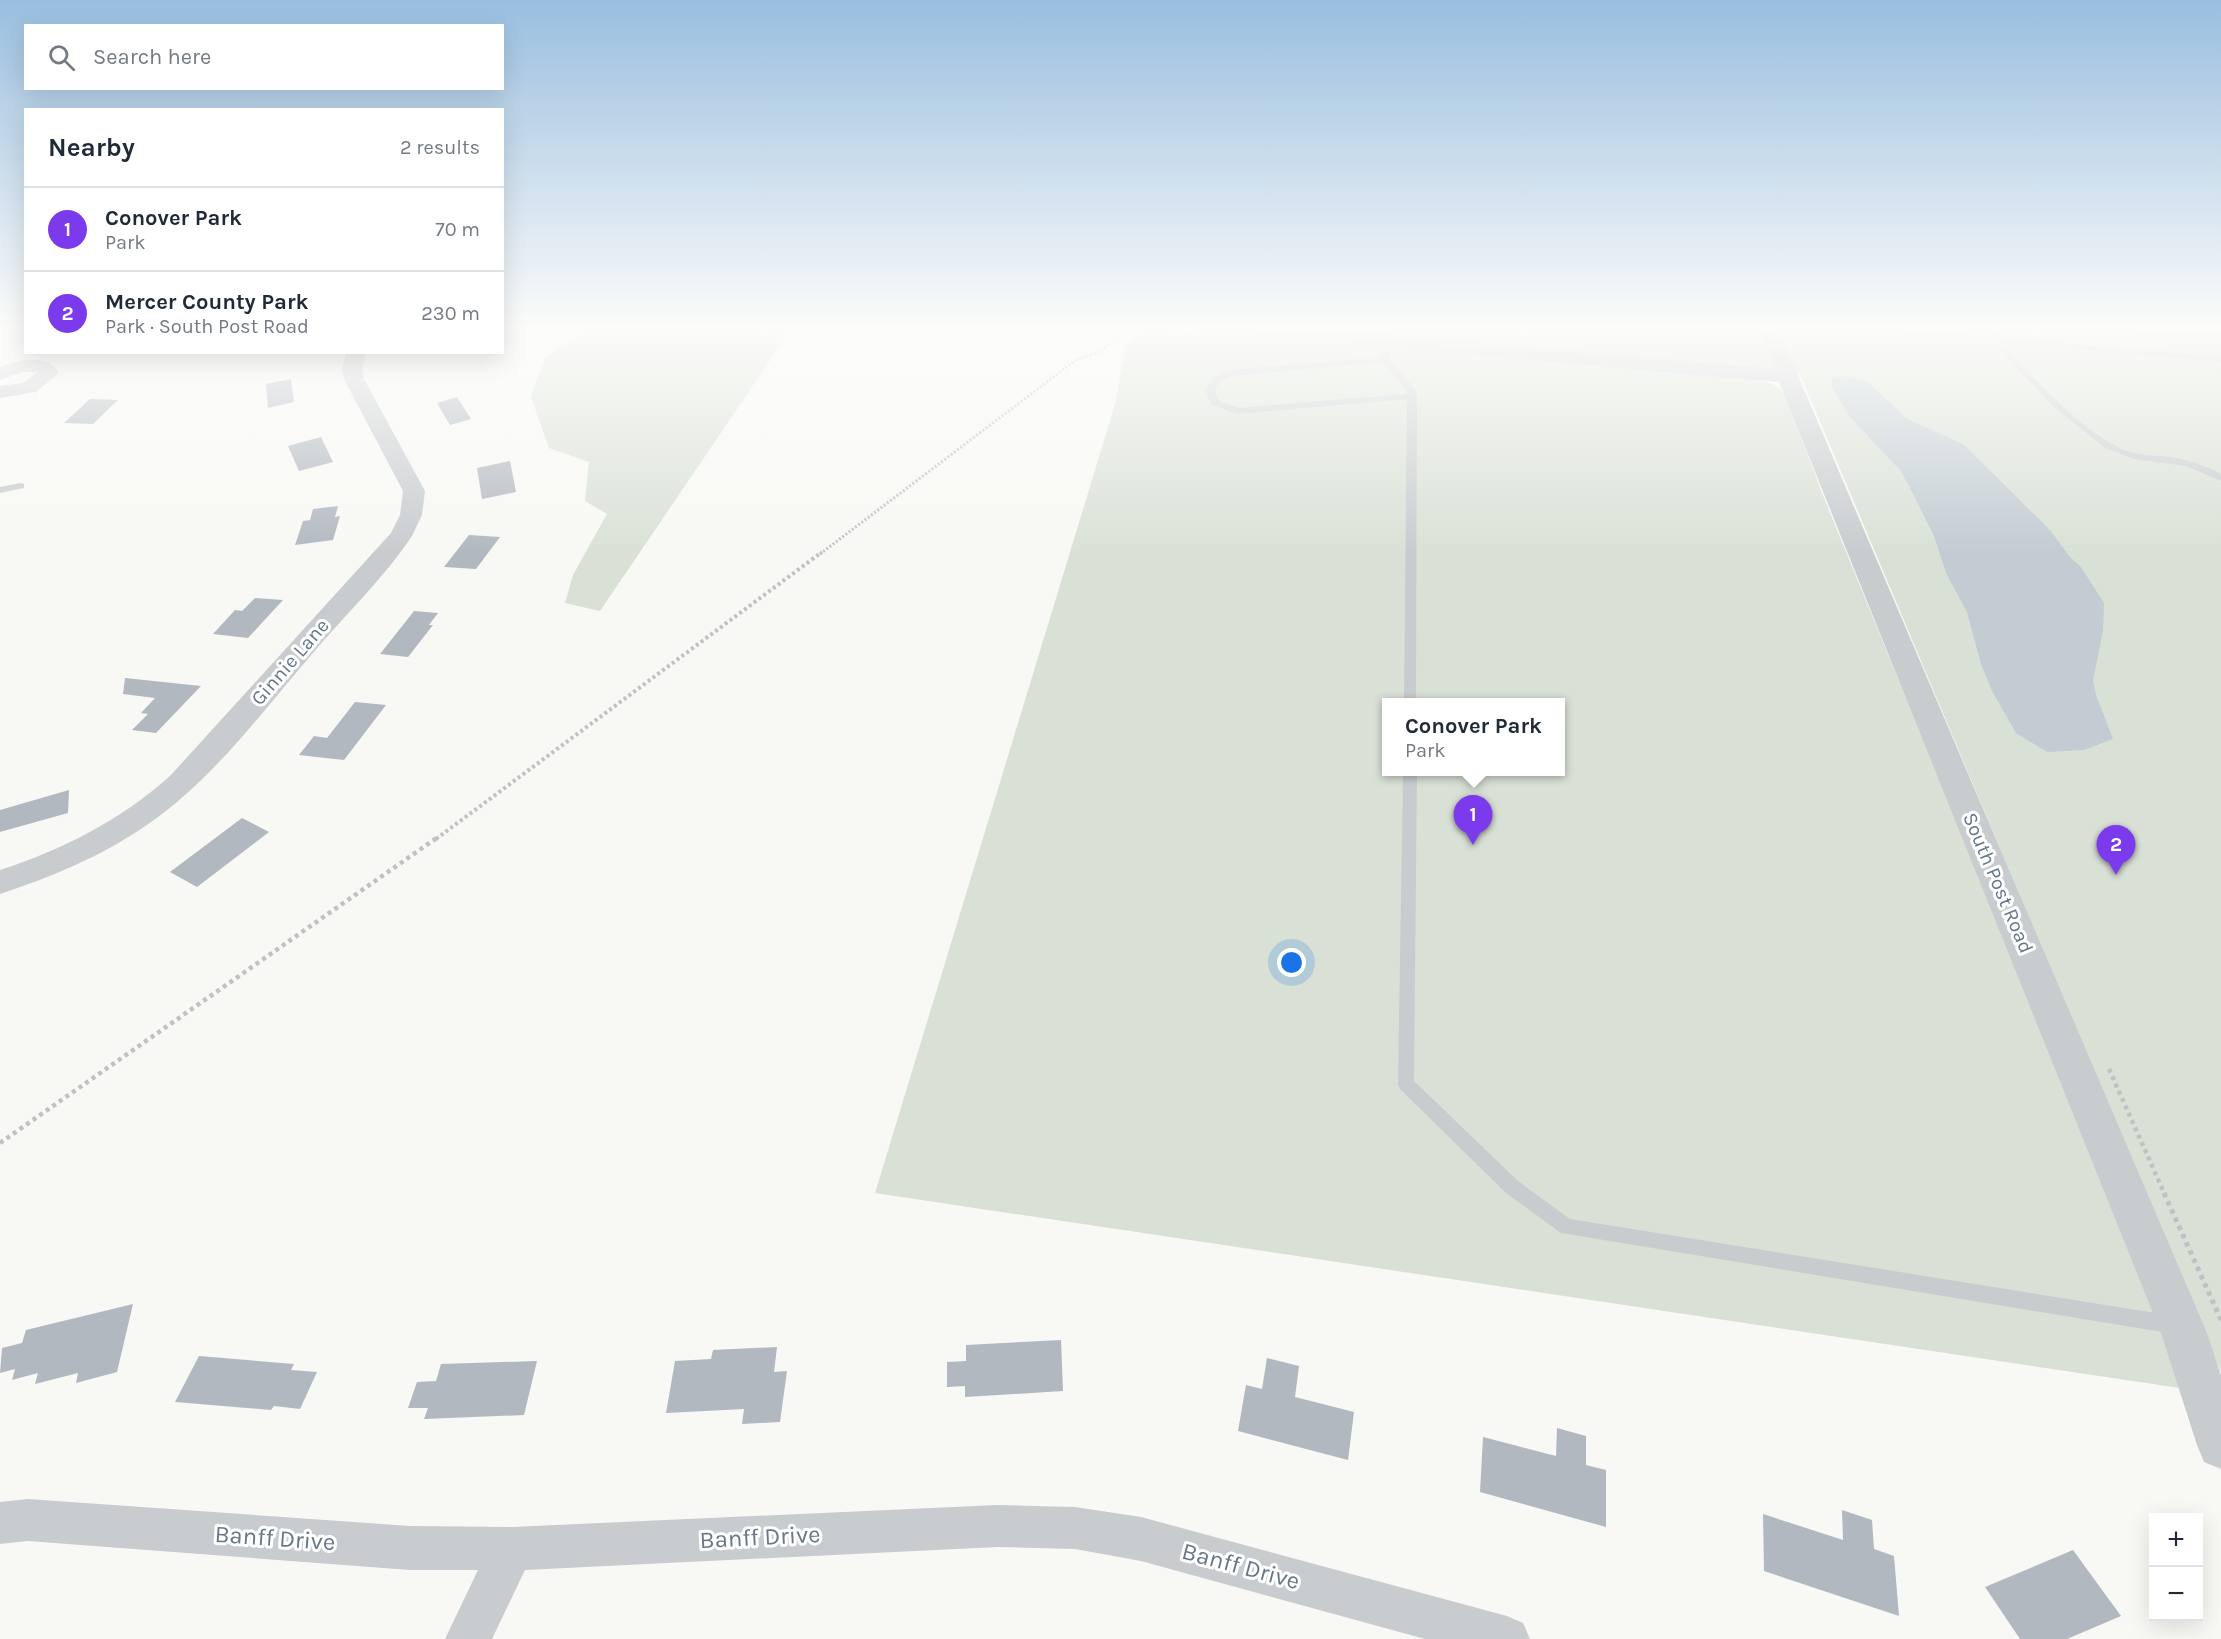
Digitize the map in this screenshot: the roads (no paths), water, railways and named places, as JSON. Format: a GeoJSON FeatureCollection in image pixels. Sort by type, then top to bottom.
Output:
{"type":"FeatureCollection","features":[{"type":"Feature","properties":{"kind":"street","name":"Ginnie Lane"},"geometry":{"type":"LineString","coordinates":[[0,882],[80,852],[128,824],[159,802],[182,782],[260,697],[401,536],[410,520],[414,505],[414,491],[366,401]]}},
{"type":"Feature","properties":{"kind":"street","name":"South Post Road"},"geometry":{"type":"LineString","coordinates":[[1799,401],[2182,1326],[2221,1445]]}},
{"type":"Feature","properties":{"kind":"street","name":"Banff Drive"},"geometry":{"type":"LineString","coordinates":[[0,1523],[28,1520],[410,1548],[512,1549],[997,1526],[1075,1528],[1142,1539],[1507,1639]]}},
{"type":"Feature","properties":{"kind":"street"},"geometry":{"type":"LineString","coordinates":[[468,1639],[512,1549]]}},
{"type":"Feature","properties":{"kind":"lane"},"geometry":{"type":"LineString","coordinates":[[1214,401],[1237,411],[1348,401]]}},
{"type":"Feature","properties":{"kind":"lane"},"geometry":{"type":"LineString","coordinates":[[1410,698],[1412,401]]}},
{"type":"Feature","properties":{"kind":"lane"},"geometry":{"type":"LineString","coordinates":[[2055,401],[2109,447],[2139,457],[2205,469],[2221,478]]}},
{"type":"Feature","properties":{"kind":"lane"},"geometry":{"type":"LineString","coordinates":[[0,490],[20,486]]}},
{"type":"Feature","properties":{"kind":"lane"},"geometry":{"type":"LineString","coordinates":[[1410,776],[1406,1084],[1512,1187],[1567,1227],[2182,1326]]}},
{"type":"Feature","properties":{"kind":"place","name":"Conover Park"},"geometry":{"type":"Point","coordinates":[1473,845]}},
{"type":"Feature","properties":{"kind":"place","name":"Mercer County Park"},"geometry":{"type":"Point","coordinates":[2116,875]}}]}
